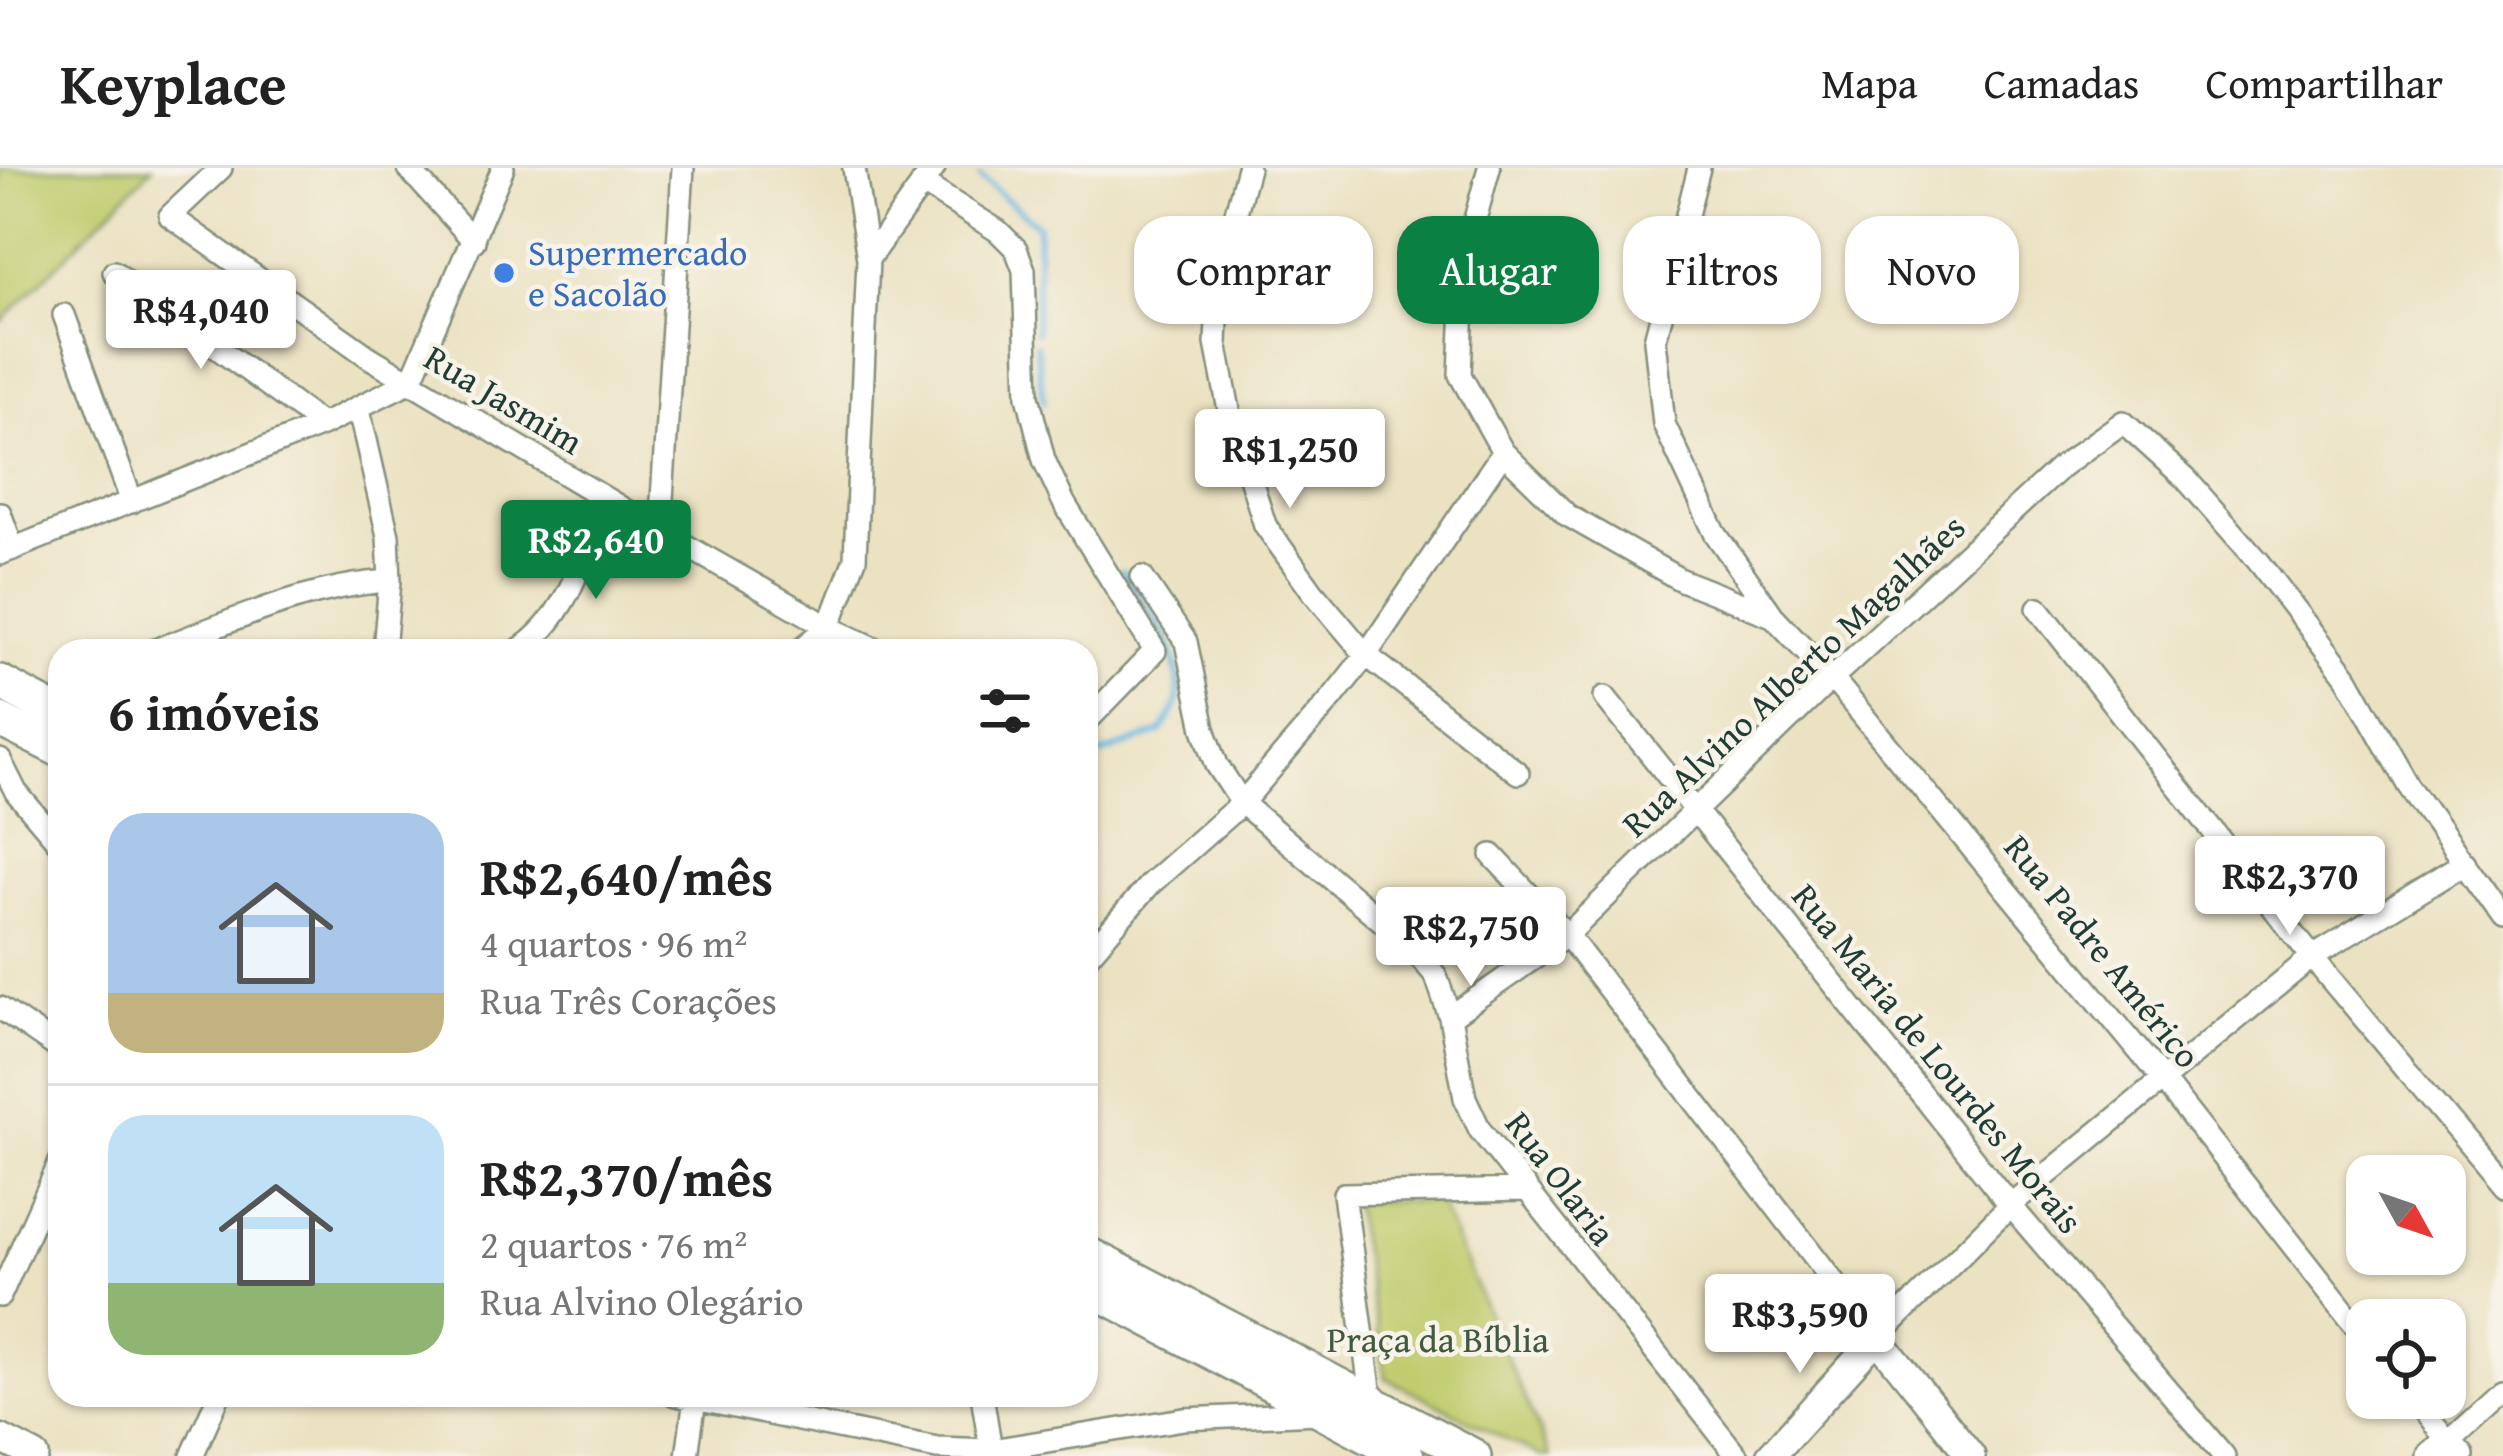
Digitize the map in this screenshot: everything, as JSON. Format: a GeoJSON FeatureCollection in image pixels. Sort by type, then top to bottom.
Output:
{"type":"FeatureCollection","features":[{"type":"Feature","properties":{"kind":"main road"},"geometry":{"type":"LineString","coordinates":[[0,682],[48,702]]}},
{"type":"Feature","properties":{"kind":"main road"},"geometry":{"type":"LineString","coordinates":[[0,720],[48,744]]}},
{"type":"Feature","properties":{"kind":"main road"},"geometry":{"type":"LineString","coordinates":[[1098,1259],[1474,1456]]}},
{"type":"Feature","properties":{"kind":"main road"},"geometry":{"type":"LineString","coordinates":[[1098,1293],[1407,1456]]}},
{"type":"Feature","properties":{"kind":"street","name":"Rua Jasmim"},"geometry":{"type":"LineString","coordinates":[[221,168],[170,216],[370,357],[660,531],[855,639]]}},
{"type":"Feature","properties":{"kind":"street"},"geometry":{"type":"LineString","coordinates":[[408,168],[474,241]]}},
{"type":"Feature","properties":{"kind":"street"},"geometry":{"type":"LineString","coordinates":[[0,513],[6,551],[358,410],[411,381],[503,168]]}},
{"type":"Feature","properties":{"kind":"street"},"geometry":{"type":"LineString","coordinates":[[814,639],[829,627],[855,559],[868,259],[854,168]]}},
{"type":"Feature","properties":{"kind":"street"},"geometry":{"type":"LineString","coordinates":[[1248,168],[1219,276],[1216,343],[1229,410],[1265,526],[1366,655],[1518,773]]}},
{"type":"Feature","properties":{"kind":"street"},"geometry":{"type":"LineString","coordinates":[[1489,168],[1466,256],[1460,375],[1504,452],[1567,515],[1681,580],[1773,616]]}},
{"type":"Feature","properties":{"kind":"street","name":"Rua Padre Américo"},"geometry":{"type":"LineString","coordinates":[[1699,168],[1655,340],[1664,424],[1714,533],[1773,616],[1832,678],[2162,1079],[2346,1313]]}},
{"type":"Feature","properties":{"kind":"street"},"geometry":{"type":"LineString","coordinates":[[660,531],[682,169]]}},
{"type":"Feature","properties":{"kind":"street"},"geometry":{"type":"LineString","coordinates":[[868,259],[928,176],[1016,249],[1024,270],[1028,395],[1044,460],[1081,532],[1155,651],[1098,710]]}},
{"type":"Feature","properties":{"kind":"street"},"geometry":{"type":"LineString","coordinates":[[114,272],[322,425]]}},
{"type":"Feature","properties":{"kind":"street"},"geometry":{"type":"LineString","coordinates":[[64,315],[132,502]]}},
{"type":"Feature","properties":{"kind":"street"},"geometry":{"type":"LineString","coordinates":[[358,410],[388,536],[385,639]]}},
{"type":"Feature","properties":{"kind":"street","name":"Rua Alvino Alberto Magalhães"},"geometry":{"type":"LineString","coordinates":[[1450,1017],[1567,935],[1832,678],[2062,466],[2122,422],[2186,478],[2259,562],[2347,677],[2408,784],[2465,863]]}},
{"type":"Feature","properties":{"kind":"street"},"geometry":{"type":"LineString","coordinates":[[1098,944],[1150,884],[1242,803],[1366,655],[1504,452]]}},
{"type":"Feature","properties":{"kind":"street"},"geometry":{"type":"LineString","coordinates":[[536,639],[566,600],[605,499]]}},
{"type":"Feature","properties":{"kind":"street","name":"Rua Olaria"},"geometry":{"type":"LineString","coordinates":[[1142,577],[1186,642],[1216,765],[1242,803],[1408,943],[1436,976],[1450,1017],[1465,1098],[1480,1130],[1738,1456]]}},
{"type":"Feature","properties":{"kind":"street"},"geometry":{"type":"LineString","coordinates":[[185,639],[312,591],[390,581]]}},
{"type":"Feature","properties":{"kind":"street"},"geometry":{"type":"LineString","coordinates":[[2038,608],[2312,957],[2503,1185]]}},
{"type":"Feature","properties":{"kind":"street","name":"Rua Maria de Lourdes Morais"},"geometry":{"type":"LineString","coordinates":[[1605,697],[2010,1205],[2224,1456]]}},
{"type":"Feature","properties":{"kind":"street"},"geometry":{"type":"LineString","coordinates":[[0,760],[16,792],[48,830]]}},
{"type":"Feature","properties":{"kind":"street"},"geometry":{"type":"LineString","coordinates":[[1492,854],[1567,935],[1971,1456]]}},
{"type":"Feature","properties":{"kind":"street"},"geometry":{"type":"LineString","coordinates":[[1770,1456],[1876,1338],[2010,1205],[2312,957],[2465,863],[2503,920]]}},
{"type":"Feature","properties":{"kind":"street"},"geometry":{"type":"LineString","coordinates":[[0,1008],[48,1040]]}},
{"type":"Feature","properties":{"kind":"street"},"geometry":{"type":"LineString","coordinates":[[0,1296],[48,1189]]}},
{"type":"Feature","properties":{"kind":"street"},"geometry":{"type":"LineString","coordinates":[[1372,1404],[1344,1194],[1526,1190]]}},
{"type":"Feature","properties":{"kind":"street"},"geometry":{"type":"LineString","coordinates":[[2426,1419],[2446,1452],[2503,1393]]}},
{"type":"Feature","properties":{"kind":"street"},"geometry":{"type":"LineString","coordinates":[[191,1456],[213,1407]]}},
{"type":"Feature","properties":{"kind":"street"},"geometry":{"type":"LineString","coordinates":[[685,1407],[687,1456]]}},
{"type":"Feature","properties":{"kind":"street"},"geometry":{"type":"LineString","coordinates":[[776,1407],[937,1448],[992,1450],[1184,1419],[1320,1413]]}},
{"type":"Feature","properties":{"kind":"street"},"geometry":{"type":"LineString","coordinates":[[984,1407],[992,1450]]}},
{"type":"Feature","properties":{"kind":"street"},"geometry":{"type":"LineString","coordinates":[[0,1438],[35,1456]]}},
{"type":"Feature","properties":{"kind":"green space"},"geometry":{"type":"Polygon","coordinates":[[[0,168],[152,168],[0,323],[0,168]]]}},
{"type":"Feature","properties":{"kind":"green space","name":"Praça da Bíblia"},"geometry":{"type":"Polygon","coordinates":[[[1353,1201],[1439,1202],[1550,1456],[1539,1456],[1386,1378],[1353,1201]]]}},
{"type":"Feature","properties":{"kind":"waterway"},"geometry":{"type":"LineString","coordinates":[[980,177],[1038,226],[1036,332]]}},
{"type":"Feature","properties":{"kind":"waterway"},"geometry":{"type":"LineString","coordinates":[[1036,345],[1044,402]]}},
{"type":"Feature","properties":{"kind":"waterway"},"geometry":{"type":"LineString","coordinates":[[1098,756],[1161,732],[1176,706],[1177,670],[1171,652],[1122,572]]}},
{"type":"Feature","properties":{"kind":"place","name":"Supermercado e Sacolão"},"geometry":{"type":"Point","coordinates":[504,273]}}]}
